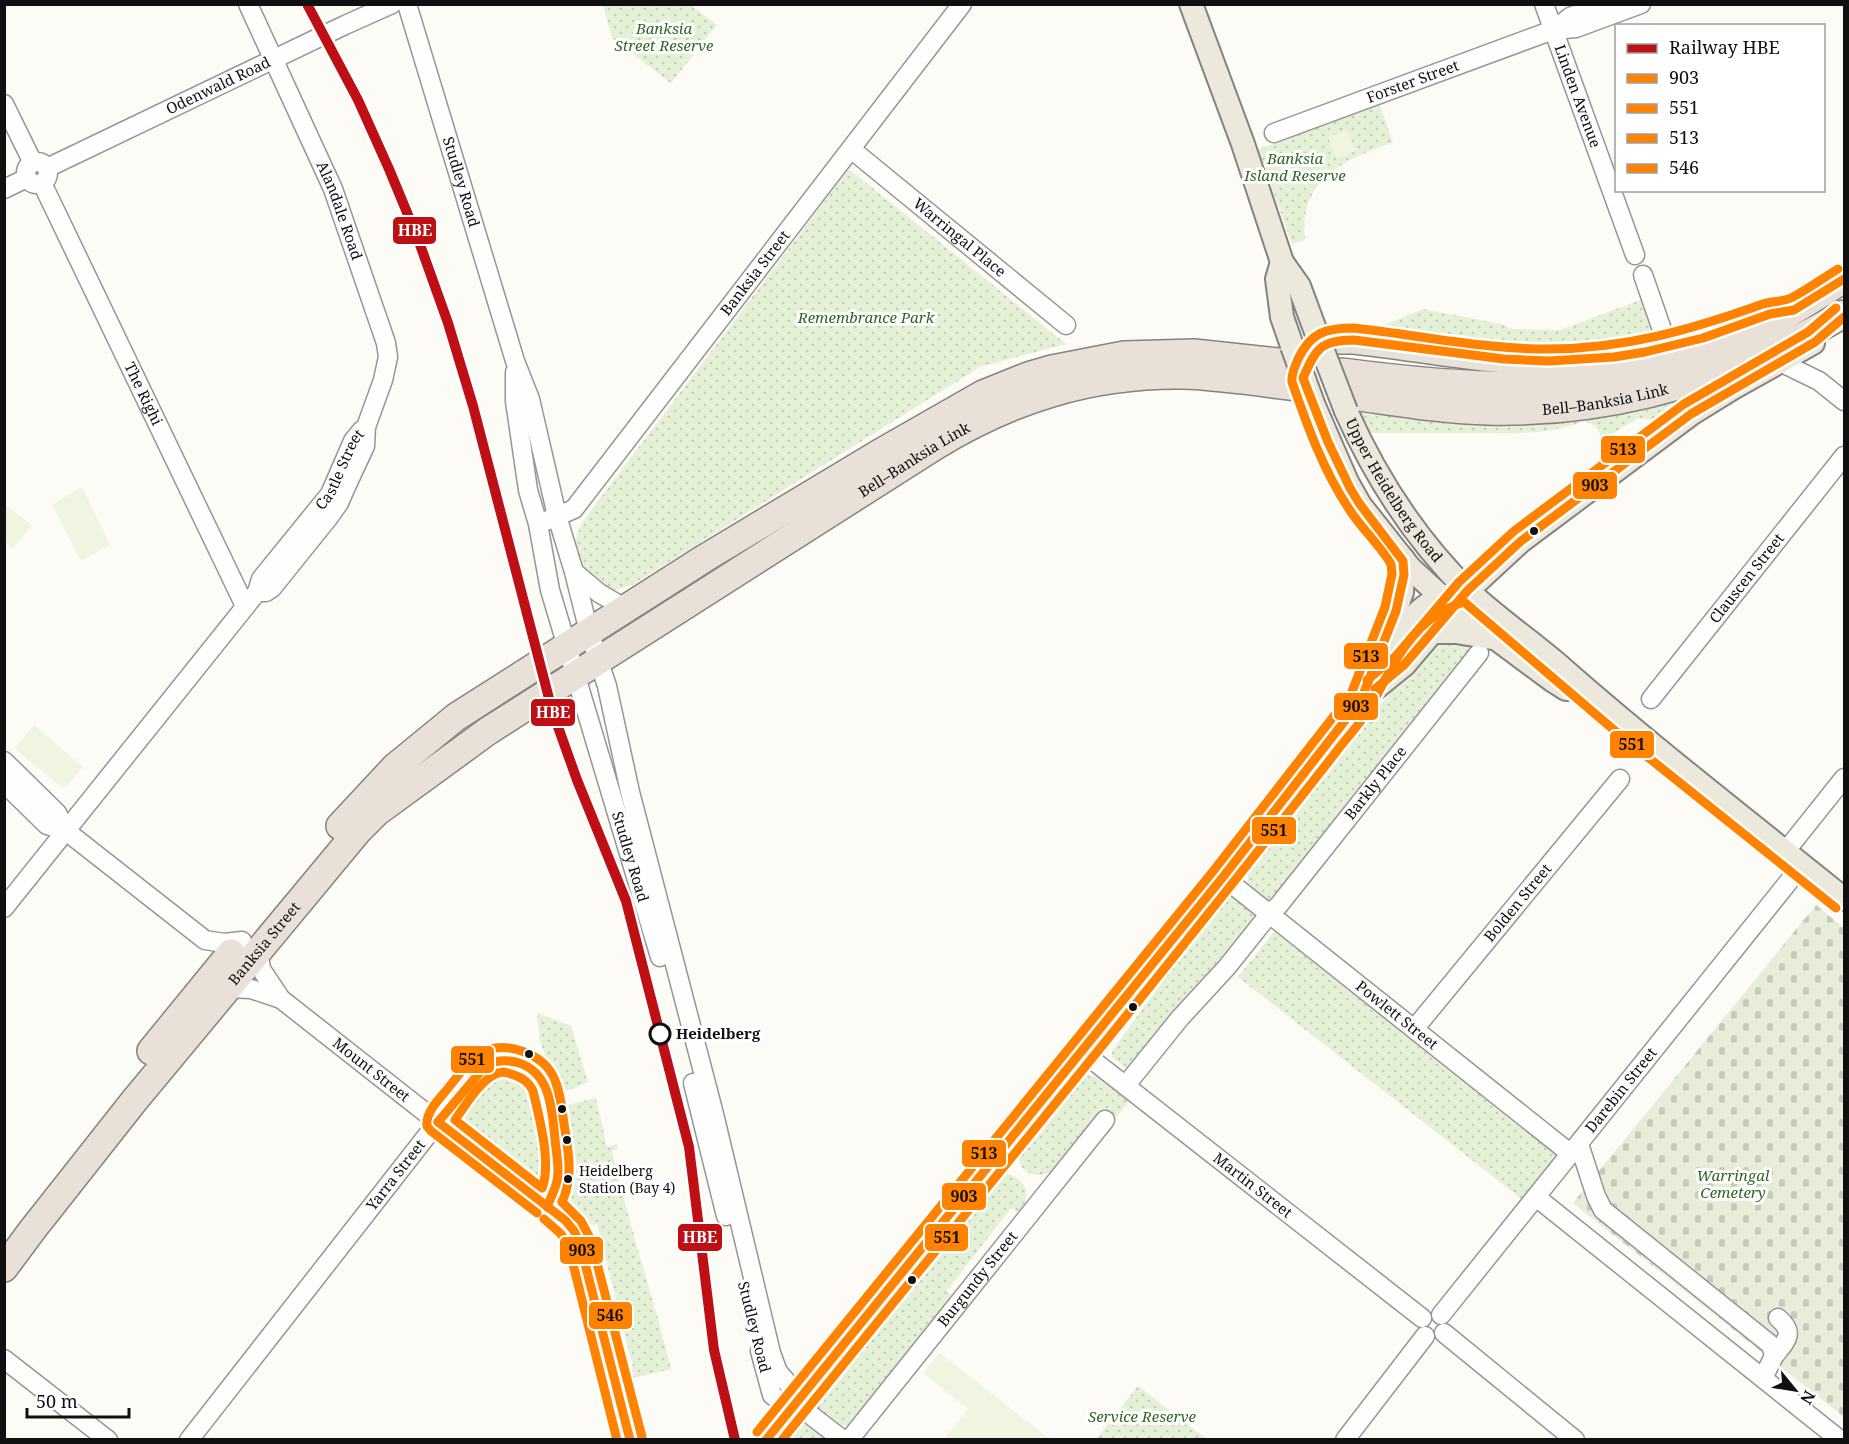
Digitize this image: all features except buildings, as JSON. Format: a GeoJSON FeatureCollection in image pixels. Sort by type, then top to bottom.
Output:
{"type":"FeatureCollection","features":[{"type":"Feature","properties":{"kind":"highway","name":"Bell–Banksia Link"},"geometry":{"type":"LineString","coordinates":[[1347,393],[1433,384],[1537,386],[1612,378],[1659,368],[1709,353],[1752,333],[1845,279]]}},
{"type":"Feature","properties":{"kind":"highway"},"geometry":{"type":"LineString","coordinates":[[1321,349],[1335,340],[1354,340],[1504,359],[1549,361],[1614,357],[1703,338],[1770,314],[1794,310]]}},
{"type":"Feature","properties":{"kind":"highway","name":"Bell–Banksia Link"},"geometry":{"type":"LineString","coordinates":[[1347,393],[1443,408],[1489,411],[1537,410],[1617,400],[1672,388],[1728,371],[1800,339],[1845,315]]}},
{"type":"Feature","properties":{"kind":"highway","name":"Bell–Banksia Link"},"geometry":{"type":"LineString","coordinates":[[570,644],[705,558],[941,417],[983,394],[1028,376],[1099,358],[1194,353],[1298,376]]}},
{"type":"Feature","properties":{"kind":"highway","name":"Bell–Banksia Link"},"geometry":{"type":"LineString","coordinates":[[582,671],[949,437],[1021,402],[1089,383],[1137,376],[1298,376]]}},
{"type":"Feature","properties":{"kind":"highway","name":"Banksia Street"},"geometry":{"type":"LineString","coordinates":[[4,1239],[220,982],[379,782],[443,726],[570,644]]}},
{"type":"Feature","properties":{"kind":"highway","name":"Banksia Street"},"geometry":{"type":"LineString","coordinates":[[250,945],[377,812],[488,731],[582,671]]}},
{"type":"Feature","properties":{"kind":"highway","name":"Banksia Street"},"geometry":{"type":"LineString","coordinates":[[4,1268],[94,1152],[220,982]]}},
{"type":"Feature","properties":{"kind":"main road","name":"Upper Heidelberg Road"},"geometry":{"type":"LineString","coordinates":[[1191,4],[1243,144],[1282,262],[1295,279],[1321,349],[1347,393],[1373,467],[1425,542],[1457,596],[1498,638],[1552,680],[1622,722]]}},
{"type":"Feature","properties":{"kind":"main road","name":"Upper Heidelberg Road"},"geometry":{"type":"LineString","coordinates":[[1282,262],[1276,279],[1282,317],[1298,376],[1353,493],[1403,559],[1422,580],[1493,613],[1560,667],[1622,722],[1845,899]]}},
{"type":"Feature","properties":{"kind":"main road"},"geometry":{"type":"LineString","coordinates":[[1282,317],[1293,313],[1303,296]]}},
{"type":"Feature","properties":{"kind":"main road"},"geometry":{"type":"LineString","coordinates":[[766,1440],[1223,877],[1361,700],[1404,665],[1457,596],[1505,555],[1611,472],[1691,414],[1815,342],[1845,315]]}},
{"type":"Feature","properties":{"kind":"main road"},"geometry":{"type":"LineString","coordinates":[[1298,376],[1321,349]]}},
{"type":"Feature","properties":{"kind":"main road"},"geometry":{"type":"LineString","coordinates":[[1493,613],[1493,591],[1505,555]]}},
{"type":"Feature","properties":{"kind":"main road"},"geometry":{"type":"LineString","coordinates":[[1361,700],[1375,669],[1400,598],[1403,559]]}},
{"type":"Feature","properties":{"kind":"main road"},"geometry":{"type":"LineString","coordinates":[[1375,669],[1417,614],[1428,604],[1457,596]]}},
{"type":"Feature","properties":{"kind":"main road"},"geometry":{"type":"LineString","coordinates":[[1431,632],[1456,632],[1498,638]]}},
{"type":"Feature","properties":{"kind":"street","name":"Alandale Road"},"geometry":{"type":"LineString","coordinates":[[248,4],[333,189],[386,344],[388,357],[384,378],[366,427]]}},
{"type":"Feature","properties":{"kind":"street","name":"Odenwald Road"},"geometry":{"type":"LineString","coordinates":[[4,189],[392,4]]}},
{"type":"Feature","properties":{"kind":"street","name":"Studley Road"},"geometry":{"type":"LineString","coordinates":[[407,4],[515,361],[530,399],[557,516],[574,572],[570,644],[582,671],[609,692],[608,744],[606,773],[663,966],[769,1388],[775,1398],[795,1403],[792,1388],[778,1372],[771,1353],[716,1125],[648,863],[608,744],[582,671],[570,644],[550,590],[538,524],[528,490],[514,401],[515,361]]}},
{"type":"Feature","properties":{"kind":"street","name":"Linden Avenue"},"geometry":{"type":"LineString","coordinates":[[1544,4],[1635,255]]}},
{"type":"Feature","properties":{"kind":"street","name":"Forster Street"},"geometry":{"type":"LineString","coordinates":[[1553,30],[1570,17],[1604,4]]}},
{"type":"Feature","properties":{"kind":"street","name":"Forster Street"},"geometry":{"type":"LineString","coordinates":[[1274,133],[1553,30],[1576,28],[1641,4]]}},
{"type":"Feature","properties":{"kind":"street","name":"Banksia Street"},"geometry":{"type":"LineString","coordinates":[[538,524],[574,509],[851,149],[955,7]]}},
{"type":"Feature","properties":{"kind":"street","name":"The Righi"},"geometry":{"type":"LineString","coordinates":[[4,104],[251,599]]}},
{"type":"Feature","properties":{"kind":"street","name":"Warringal Place"},"geometry":{"type":"LineString","coordinates":[[851,149],[1066,325]]}},
{"type":"Feature","properties":{"kind":"street"},"geometry":{"type":"LineString","coordinates":[[1643,275],[1668,347]]}},
{"type":"Feature","properties":{"kind":"street"},"geometry":{"type":"LineString","coordinates":[[1815,342],[1811,360],[1819,381]]}},
{"type":"Feature","properties":{"kind":"street"},"geometry":{"type":"LineString","coordinates":[[1780,362],[1819,381],[1845,401]]}},
{"type":"Feature","properties":{"kind":"street","name":"Castle Street"},"geometry":{"type":"LineString","coordinates":[[4,908],[251,599],[272,588],[339,503],[365,446],[366,427]]}},
{"type":"Feature","properties":{"kind":"street","name":"Clauscen Street"},"geometry":{"type":"LineString","coordinates":[[1651,699],[1845,456]]}},
{"type":"Feature","properties":{"kind":"street"},"geometry":{"type":"LineString","coordinates":[[574,572],[599,592],[626,609]]}},
{"type":"Feature","properties":{"kind":"street","name":"Barkly Place"},"geometry":{"type":"LineString","coordinates":[[1270,913],[1279,905],[1479,653]]}},
{"type":"Feature","properties":{"kind":"street"},"geometry":{"type":"LineString","coordinates":[[4,760],[57,813],[66,831]]}},
{"type":"Feature","properties":{"kind":"street","name":"Darebin Street"},"geometry":{"type":"LineString","coordinates":[[1443,1324],[1536,1197],[1575,1149],[1794,858],[1845,777]]}},
{"type":"Feature","properties":{"kind":"street","name":"Bolden Street"},"geometry":{"type":"LineString","coordinates":[[1415,1029],[1620,779]]}},
{"type":"Feature","properties":{"kind":"street"},"geometry":{"type":"LineString","coordinates":[[4,783],[47,825],[66,831],[206,940],[250,945]]}},
{"type":"Feature","properties":{"kind":"street","name":"Powlett Street"},"geometry":{"type":"LineString","coordinates":[[1223,877],[1415,1029],[1575,1149]]}},
{"type":"Feature","properties":{"kind":"street"},"geometry":{"type":"LineString","coordinates":[[1126,1085],[1270,913]]}},
{"type":"Feature","properties":{"kind":"street"},"geometry":{"type":"LineString","coordinates":[[206,940],[220,982]]}},
{"type":"Feature","properties":{"kind":"street","name":"Mount Street"},"geometry":{"type":"LineString","coordinates":[[250,945],[263,973],[281,999],[569,1224],[580,1244],[630,1440]]}},
{"type":"Feature","properties":{"kind":"street","name":"Mount Street"},"geometry":{"type":"LineString","coordinates":[[220,982],[281,999]]}},
{"type":"Feature","properties":{"kind":"street","name":"Martin Street"},"geometry":{"type":"LineString","coordinates":[[1081,1051],[1422,1318]]}},
{"type":"Feature","properties":{"kind":"street","name":"Yarra Street"},"geometry":{"type":"LineString","coordinates":[[189,1440],[438,1122],[487,1064],[495,1061],[524,1065],[539,1077],[546,1089],[558,1175],[547,1207]]}},
{"type":"Feature","properties":{"kind":"street","name":"Burgundy Street"},"geometry":{"type":"LineString","coordinates":[[849,1440],[1105,1120]]}},
{"type":"Feature","properties":{"kind":"street"},"geometry":{"type":"LineString","coordinates":[[1575,1149],[1603,1210],[1771,1345],[1774,1356]]}},
{"type":"Feature","properties":{"kind":"street"},"geometry":{"type":"LineString","coordinates":[[1536,1197],[1840,1440]]}},
{"type":"Feature","properties":{"kind":"street"},"geometry":{"type":"LineString","coordinates":[[1443,1324],[1441,1337],[1433,1340],[1422,1334],[1419,1325],[1425,1314],[1434,1312],[1443,1324],[1575,1440]]}},
{"type":"Feature","properties":{"kind":"street"},"geometry":{"type":"LineString","coordinates":[[1778,1318],[1787,1326],[1789,1332],[1786,1340]]}},
{"type":"Feature","properties":{"kind":"street"},"geometry":{"type":"LineString","coordinates":[[1763,1378],[1774,1356],[1786,1340],[1803,1325]]}},
{"type":"Feature","properties":{"kind":"street"},"geometry":{"type":"LineString","coordinates":[[1345,1440],[1425,1336]]}},
{"type":"Feature","properties":{"kind":"street"},"geometry":{"type":"LineString","coordinates":[[4,1359],[108,1440]]}},
{"type":"Feature","properties":{"kind":"street"},"geometry":{"type":"LineString","coordinates":[[795,1403],[843,1440]]}},
{"type":"Feature","properties":{"kind":"green space","name":"Banksia Street Reserve"},"geometry":{"type":"Polygon","coordinates":[[[603,5],[691,5],[717,25],[671,83],[612,38],[603,5]]]}},
{"type":"Feature","properties":{"kind":"green space","name":"Banksia Island Reserve"},"geometry":{"type":"Polygon","coordinates":[[[1378,100],[1393,142],[1358,156],[1328,174],[1317,186],[1309,201],[1305,218],[1305,240],[1292,244],[1258,149],[1286,140],[1289,136],[1378,100]]]}},
{"type":"Feature","properties":{"kind":"green space"},"geometry":{"type":"Polygon","coordinates":[[[1347,130],[1356,151],[1336,159],[1328,137],[1347,130]]]}},
{"type":"Feature","properties":{"kind":"green space","name":"Remembrance Park"},"geometry":{"type":"Polygon","coordinates":[[[849,169],[1066,344],[980,367],[632,585],[612,591],[586,570],[577,556],[576,539],[583,521],[849,169]]]}},
{"type":"Feature","properties":{"kind":"green space"},"geometry":{"type":"Polygon","coordinates":[[[1643,299],[1655,339],[1590,355],[1363,333],[1424,309],[1505,325],[1510,329],[1560,330],[1643,299]]]}},
{"type":"Feature","properties":{"kind":"green space"},"geometry":{"type":"Polygon","coordinates":[[[1696,392],[1699,397],[1664,421],[1638,418],[1603,440],[1596,426],[1584,421],[1556,429],[1528,433],[1366,433],[1359,407],[1696,392]]]}},
{"type":"Feature","properties":{"kind":"green space"},"geometry":{"type":"Polygon","coordinates":[[[82,487],[110,545],[81,561],[52,505],[82,487]]]}},
{"type":"Feature","properties":{"kind":"green space"},"geometry":{"type":"Polygon","coordinates":[[[4,504],[32,525],[13,549],[5,542],[4,504]]]}},
{"type":"Feature","properties":{"kind":"green space"},"geometry":{"type":"Polygon","coordinates":[[[1435,641],[1490,645],[1271,903],[1248,883],[1248,874],[1311,786],[1435,641]]]}},
{"type":"Feature","properties":{"kind":"green space"},"geometry":{"type":"Polygon","coordinates":[[[34,725],[83,767],[64,789],[15,749],[34,725]]]}},
{"type":"Feature","properties":{"kind":"green space"},"geometry":{"type":"Polygon","coordinates":[[[1227,895],[1237,897],[1254,913],[1252,918],[1134,1066],[1126,1068],[1112,1057],[1112,1051],[1162,982],[1183,947],[1221,899],[1227,895]]]}},
{"type":"Feature","properties":{"kind":"green space","name":"Warringal Cemetery"},"geometry":{"type":"Polygon","coordinates":[[[1816,905],[1844,928],[1844,1417],[1573,1203],[1816,905]]]}},
{"type":"Feature","properties":{"kind":"green space"},"geometry":{"type":"Polygon","coordinates":[[[1276,929],[1560,1156],[1523,1200],[1238,977],[1276,929]]]}},
{"type":"Feature","properties":{"kind":"green space"},"geometry":{"type":"Polygon","coordinates":[[[537,1013],[571,1026],[588,1082],[560,1094],[540,1041],[537,1013]]]}},
{"type":"Feature","properties":{"kind":"green space"},"geometry":{"type":"Polygon","coordinates":[[[511,1071],[526,1078],[538,1096],[545,1121],[551,1171],[549,1178],[542,1185],[537,1185],[536,1181],[456,1121],[458,1111],[464,1110],[489,1079],[490,1072],[511,1071]]]}},
{"type":"Feature","properties":{"kind":"green space"},"geometry":{"type":"Polygon","coordinates":[[[1090,1075],[1101,1078],[1130,1100],[1113,1121],[1101,1112],[1057,1167],[1043,1175],[1030,1173],[1020,1164],[1020,1149],[1074,1085],[1081,1078],[1090,1075]]]}},
{"type":"Feature","properties":{"kind":"green space"},"geometry":{"type":"Polygon","coordinates":[[[596,1098],[607,1147],[617,1144],[618,1149],[612,1151],[671,1369],[626,1380],[623,1370],[633,1367],[597,1224],[582,1226],[567,1201],[567,1179],[558,1107],[596,1098]]]}},
{"type":"Feature","properties":{"kind":"green space"},"geometry":{"type":"Polygon","coordinates":[[[1003,1172],[1017,1179],[1025,1188],[1026,1200],[1020,1214],[1011,1208],[947,1291],[954,1297],[851,1425],[840,1425],[829,1420],[817,1406],[818,1396],[934,1256],[936,1249],[997,1175],[1003,1172]]]}},
{"type":"Feature","properties":{"kind":"green space"},"geometry":{"type":"Polygon","coordinates":[[[940,1353],[1050,1439],[944,1439],[968,1409],[923,1373],[940,1353]]]}},
{"type":"Feature","properties":{"kind":"green space","name":"Service Reserve"},"geometry":{"type":"Polygon","coordinates":[[[1138,1386],[1200,1434],[1208,1439],[1096,1439],[1138,1386]]]}},
{"type":"Feature","properties":{"kind":"green space"},"geometry":{"type":"Polygon","coordinates":[[[801,1423],[811,1426],[831,1440],[784,1440],[801,1423]]]}},
{"type":"Feature","properties":{"kind":"rail line","name":"HBE"},"geometry":{"type":"LineString","coordinates":[[307,4],[358,100],[389,169],[418,239],[448,323],[473,406],[552,710],[577,780],[626,901],[689,1147],[714,1350],[735,1440]]}},
{"type":"Feature","properties":{"kind":"transit line","name":"513"},"geometry":{"type":"LineString","coordinates":[[757,1432],[1214,870],[1351,694],[1385,607],[1392,574],[1391,564],[1354,516],[1316,447],[1292,382],[1298,359],[1308,343],[1320,333],[1354,328],[1499,347],[1548,349],[1603,346],[1682,330],[1764,304],[1791,298],[1838,269]]}},
{"type":"Feature","properties":{"kind":"transit line","name":"903"},"geometry":{"type":"LineString","coordinates":[[766,1440],[1223,877],[1361,700],[1396,611],[1404,575],[1403,561],[1359,503],[1328,442],[1303,378],[1316,353],[1326,344],[1354,340],[1504,359],[1549,361],[1614,357],[1703,338],[1770,314],[1794,310],[1844,279]]}},
{"type":"Feature","properties":{"kind":"transit line","name":"513"},"geometry":{"type":"LineString","coordinates":[[1367,680],[1396,656],[1459,582],[1514,531],[1684,404],[1808,332],[1836,308]]}},
{"type":"Feature","properties":{"kind":"transit line","name":"903"},"geometry":{"type":"LineString","coordinates":[[1375,689],[1404,665],[1468,590],[1521,541],[1691,414],[1815,342],[1844,317]]}},
{"type":"Feature","properties":{"kind":"transit line","name":"551"},"geometry":{"type":"LineString","coordinates":[[782,1440],[1130,1011],[1360,722],[1408,642],[1431,618],[1446,609],[1464,602],[1614,730],[1836,908]]}},
{"type":"Feature","properties":{"kind":"transit line","name":"551"},"geometry":{"type":"LineString","coordinates":[[537,1213],[427,1126],[428,1115],[438,1100],[469,1062],[484,1051],[493,1048],[523,1051],[541,1061],[553,1076],[560,1095],[569,1157],[568,1184],[562,1202]]}},
{"type":"Feature","properties":{"kind":"transit line","name":"903"},"geometry":{"type":"LineString","coordinates":[[438,1122],[487,1064],[507,1061],[530,1068],[544,1084],[553,1117],[558,1176],[547,1207]]}},
{"type":"Feature","properties":{"kind":"transit line","name":"546"},"geometry":{"type":"LineString","coordinates":[[503,1072],[521,1078],[533,1091],[545,1153],[545,1178],[542,1188],[455,1120],[482,1084],[503,1072]]}},
{"type":"Feature","properties":{"kind":"transit line","name":"903"},"geometry":{"type":"LineString","coordinates":[[438,1122],[566,1221],[574,1231],[580,1244],[630,1440]]}},
{"type":"Feature","properties":{"kind":"transit line","name":"546"},"geometry":{"type":"LineString","coordinates":[[562,1202],[581,1221],[591,1240],[642,1437]]}},
{"type":"Feature","properties":{"kind":"transit line","name":"551"},"geometry":{"type":"LineString","coordinates":[[544,1219],[561,1234],[569,1248],[617,1440]]}},
{"type":"Feature","properties":{"kind":"place","name":"Heidelberg"},"geometry":{"type":"Point","coordinates":[660,1034]}},
{"type":"Feature","properties":{"kind":"place","name":"Heidelberg Station (Bay 4)"},"geometry":{"type":"Point","coordinates":[568,1179]}}]}
